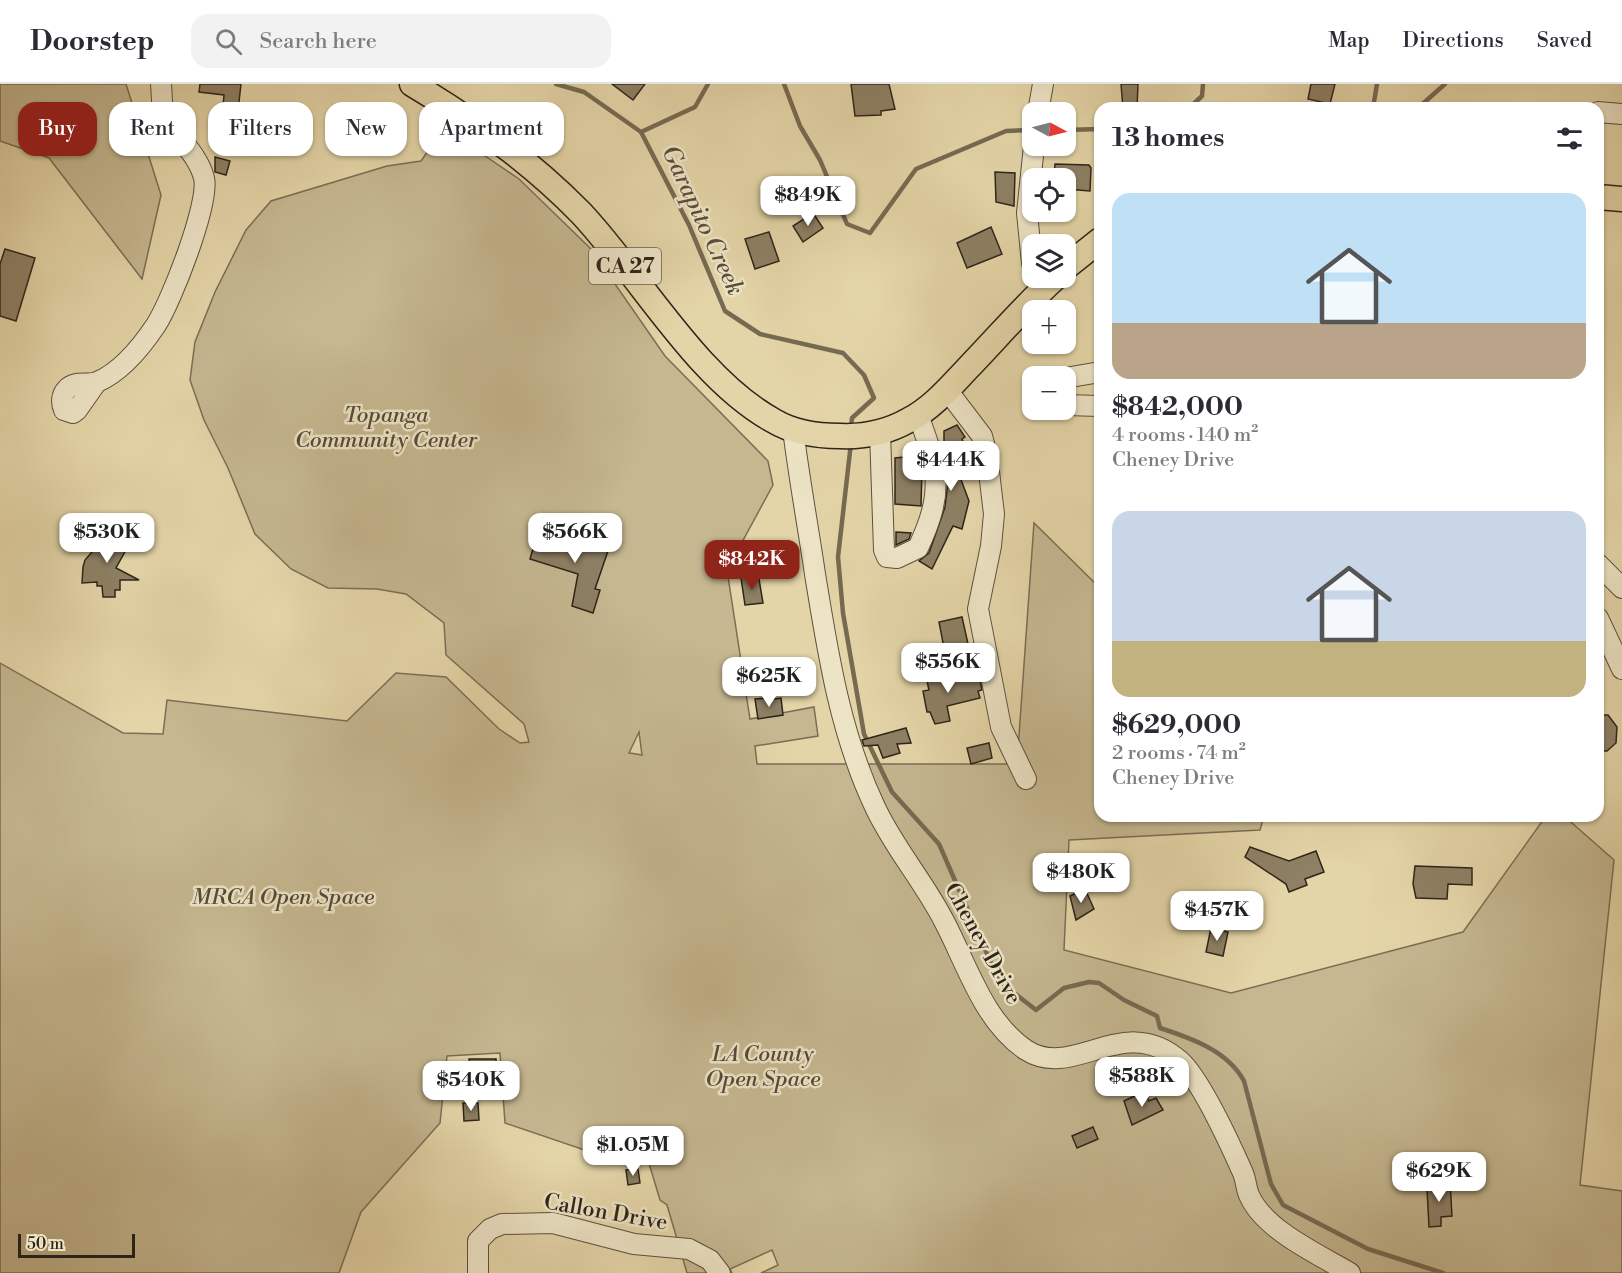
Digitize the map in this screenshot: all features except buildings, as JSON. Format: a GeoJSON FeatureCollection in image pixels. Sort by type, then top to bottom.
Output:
{"type":"FeatureCollection","features":[{"type":"Feature","properties":{"kind":"main road","name":"CA 27"},"geometry":{"type":"LineString","coordinates":[[412,84],[485,131],[557,189],[583,215],[717,377],[756,410],[775,422],[794,429],[837,436],[875,433],[918,415],[947,390],[1043,288]]}},
{"type":"Feature","properties":{"kind":"main road"},"geometry":{"type":"LineString","coordinates":[[1604,198],[1622,199]]}},
{"type":"Feature","properties":{"kind":"main road","name":"CA 27"},"geometry":{"type":"LineString","coordinates":[[1076,260],[1094,247]]}},
{"type":"Feature","properties":{"kind":"street"},"geometry":{"type":"LineString","coordinates":[[96,383],[130,358],[167,305],[203,202],[204,178],[164,111],[161,84]]}},
{"type":"Feature","properties":{"kind":"street"},"geometry":{"type":"LineString","coordinates":[[1040,102],[1043,84]]}},
{"type":"Feature","properties":{"kind":"street"},"geometry":{"type":"LineString","coordinates":[[1604,112],[1622,114]]}},
{"type":"Feature","properties":{"kind":"street"},"geometry":{"type":"LineString","coordinates":[[1029,234],[1027,213],[1033,156]]}},
{"type":"Feature","properties":{"kind":"street"},"geometry":{"type":"LineString","coordinates":[[1076,376],[1094,373]]}},
{"type":"Feature","properties":{"kind":"street"},"geometry":{"type":"LineString","coordinates":[[947,390],[982,436],[987,455],[994,514],[991,546],[978,609],[1001,727],[1026,779]]}},
{"type":"Feature","properties":{"kind":"street"},"geometry":{"type":"LineString","coordinates":[[1076,405],[1094,406]]}},
{"type":"Feature","properties":{"kind":"street"},"geometry":{"type":"LineString","coordinates":[[875,433],[884,550],[887,557],[897,558],[918,548],[934,507],[934,460],[918,415]]}},
{"type":"Feature","properties":{"kind":"street","name":"Cheney Drive"},"geometry":{"type":"LineString","coordinates":[[794,429],[831,672],[846,733],[876,809],[930,895],[987,1008],[1012,1039],[1028,1051],[1052,1060],[1122,1042],[1152,1045],[1179,1059],[1197,1078],[1244,1175],[1249,1197],[1278,1231],[1350,1273]]}},
{"type":"Feature","properties":{"kind":"street"},"geometry":{"type":"LineString","coordinates":[[1604,631],[1622,669]]}},
{"type":"Feature","properties":{"kind":"street","name":"Callon Drive"},"geometry":{"type":"LineString","coordinates":[[478,1273],[478,1241],[490,1229],[516,1222],[553,1223],[634,1244],[688,1249],[710,1260],[720,1273]]}},
{"type":"Feature","properties":{"kind":"green space"},"geometry":{"type":"Polygon","coordinates":[[[0,84],[126,84],[132,102],[109,102],[109,156],[149,156],[161,195],[142,279],[49,158],[43,156],[97,156],[97,102],[18,102],[18,147],[0,141],[0,84]]]}},
{"type":"Feature","properties":{"kind":"green space"},"geometry":{"type":"Polygon","coordinates":[[[424,156],[485,156],[519,179],[590,248],[665,356],[768,461],[773,485],[727,570],[750,719],[814,707],[818,736],[755,746],[757,764],[1017,764],[1034,523],[1094,582],[1094,822],[1262,822],[1260,830],[1069,840],[1064,950],[1231,993],[1463,932],[1542,822],[1571,822],[1614,860],[1580,1185],[1622,1191],[1622,1273],[761,1273],[778,1265],[772,1250],[730,1269],[732,1273],[687,1273],[667,1205],[660,1200],[645,1150],[611,1159],[505,1123],[500,1053],[447,1056],[440,1123],[361,1212],[339,1273],[0,1273],[0,663],[123,733],[163,734],[167,700],[347,721],[396,673],[446,677],[499,729],[520,743],[529,742],[524,724],[446,655],[444,623],[406,594],[377,589],[328,588],[291,569],[255,534],[228,468],[204,420],[190,380],[195,342],[215,292],[246,230],[271,201],[387,166],[421,161],[424,156]],[[639,732],[629,753],[642,755],[639,732]]]}},
{"type":"Feature","properties":{"kind":"waterway"},"geometry":{"type":"LineString","coordinates":[[556,84],[584,92],[641,132],[695,107],[708,84]]}},
{"type":"Feature","properties":{"kind":"waterway"},"geometry":{"type":"LineString","coordinates":[[784,84],[800,126],[820,160],[847,224],[870,233],[916,169],[1006,131],[1022,130]]}},
{"type":"Feature","properties":{"kind":"waterway"},"geometry":{"type":"LineString","coordinates":[[1196,102],[1202,96],[1203,84]]}},
{"type":"Feature","properties":{"kind":"waterway"},"geometry":{"type":"LineString","coordinates":[[1374,102],[1377,84]]}},
{"type":"Feature","properties":{"kind":"waterway"},"geometry":{"type":"LineString","coordinates":[[1425,102],[1445,84]]}},
{"type":"Feature","properties":{"kind":"waterway"},"geometry":{"type":"LineString","coordinates":[[1076,130],[1094,129]]}},
{"type":"Feature","properties":{"kind":"waterway","name":"Garapito Creek"},"geometry":{"type":"LineString","coordinates":[[641,132],[689,225],[725,311],[760,334],[843,353],[864,375],[874,398],[852,418],[851,429]]}},
{"type":"Feature","properties":{"kind":"waterway","name":"Garapito Creek"},"geometry":{"type":"LineString","coordinates":[[851,443],[838,557],[843,613],[864,734],[892,792],[939,844],[999,981],[1036,1010],[1064,988],[1089,982],[1099,983],[1124,1000],[1157,1016],[1160,1028],[1196,1041],[1219,1054],[1228,1061],[1244,1081],[1271,1184],[1283,1205],[1368,1249],[1443,1273]]}},
{"type":"Feature","properties":{"kind":"park label","name":"Topanga Community Center"},"geometry":{"type":"Point","coordinates":[386,426]}},
{"type":"Feature","properties":{"kind":"park label","name":"MRCA Open Space"},"geometry":{"type":"Point","coordinates":[283,896]}},
{"type":"Feature","properties":{"kind":"park label","name":"LA County Open Space"},"geometry":{"type":"Point","coordinates":[763,1066]}}]}
